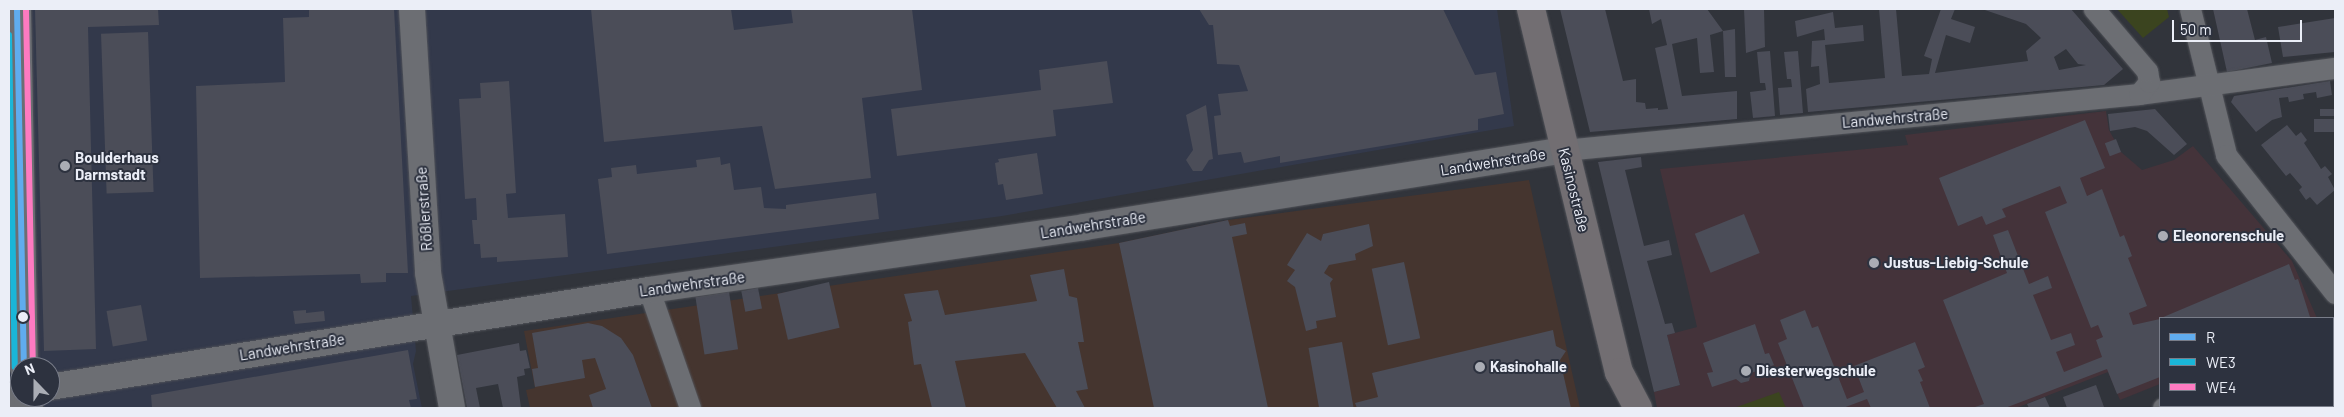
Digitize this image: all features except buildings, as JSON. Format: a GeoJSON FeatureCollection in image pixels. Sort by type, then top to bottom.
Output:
{"type":"FeatureCollection","features":[{"type":"Feature","properties":{"kind":"main road"},"geometry":{"type":"LineString","coordinates":[[17,9],[24,357]]}},
{"type":"Feature","properties":{"kind":"main road","name":"Kasinostraße"},"geometry":{"type":"LineString","coordinates":[[1531,9],[1619,372],[1638,408]]}},
{"type":"Feature","properties":{"kind":"main road","name":"Kasinostraße"},"geometry":{"type":"LineString","coordinates":[[1615,408],[1619,372]]}},
{"type":"Feature","properties":{"kind":"street","name":"Rößlerstraße"},"geometry":{"type":"LineString","coordinates":[[412,9],[428,273],[452,408]]}},
{"type":"Feature","properties":{"kind":"street"},"geometry":{"type":"LineString","coordinates":[[2094,9],[2148,71],[2144,86]]}},
{"type":"Feature","properties":{"kind":"street"},"geometry":{"type":"LineString","coordinates":[[2190,9],[2226,155],[2335,293]]}},
{"type":"Feature","properties":{"kind":"street","name":"Landwehrstraße"},"geometry":{"type":"LineString","coordinates":[[60,385],[649,290],[1064,230],[1564,150],[2144,86],[2208,86],[2335,68]]}},
{"type":"Feature","properties":{"kind":"street"},"geometry":{"type":"LineString","coordinates":[[649,290],[690,408]]}},
{"type":"Feature","properties":{"kind":"shaded area"},"geometry":{"type":"Polygon","coordinates":[[[9,9],[1497,9],[1514,126],[1002,216],[411,296],[416,351],[413,364],[422,408],[9,408],[9,9]]]}},
{"type":"Feature","properties":{"kind":"shaded area","name":"Justus-Liebig-Schule"},"geometry":{"type":"Polygon","coordinates":[[[2106,111],[2109,130],[2121,152],[2142,170],[2174,160],[2193,146],[2292,261],[2317,317],[2159,317],[2159,384],[2120,400],[2108,372],[2016,408],[1657,408],[1654,392],[1680,385],[1667,335],[1697,327],[1660,169],[1908,145],[1905,135],[2106,111]]]}},
{"type":"Feature","properties":{"kind":"shaded area"},"geometry":{"type":"Polygon","coordinates":[[[1529,180],[1580,408],[530,408],[526,390],[535,388],[524,331],[1119,243],[1228,220],[1529,180]]]}},
{"type":"Feature","properties":{"kind":"green space"},"geometry":{"type":"Polygon","coordinates":[[[2117,9],[2167,9],[2169,17],[2143,38],[2117,9]]]}},
{"type":"Feature","properties":{"kind":"green space"},"geometry":{"type":"Polygon","coordinates":[[[1779,392],[1786,408],[1734,408],[1779,392]]]}},
{"type":"Feature","properties":{"kind":"transit line","name":"R"},"geometry":{"type":"LineString","coordinates":[[17,9],[24,357]]}},
{"type":"Feature","properties":{"kind":"transit line","name":"WE4"},"geometry":{"type":"LineString","coordinates":[[26,9],[33,357]]}},
{"type":"Feature","properties":{"kind":"transit line","name":"WE3"},"geometry":{"type":"LineString","coordinates":[[9,35],[15,357]]}},
{"type":"Feature","properties":{"kind":"place","name":"Boulderhaus Darmstadt"},"geometry":{"type":"Point","coordinates":[65,166]}},
{"type":"Feature","properties":{"kind":"place","name":"Eleonorenschule"},"geometry":{"type":"Point","coordinates":[2163,236]}},
{"type":"Feature","properties":{"kind":"place","name":"Justus-Liebig-Schule"},"geometry":{"type":"Point","coordinates":[1874,263]}},
{"type":"Feature","properties":{"kind":"place","name":"Kasinohalle"},"geometry":{"type":"Point","coordinates":[1480,367]}},
{"type":"Feature","properties":{"kind":"place","name":"Diesterwegschule"},"geometry":{"type":"Point","coordinates":[1746,371]}}]}
